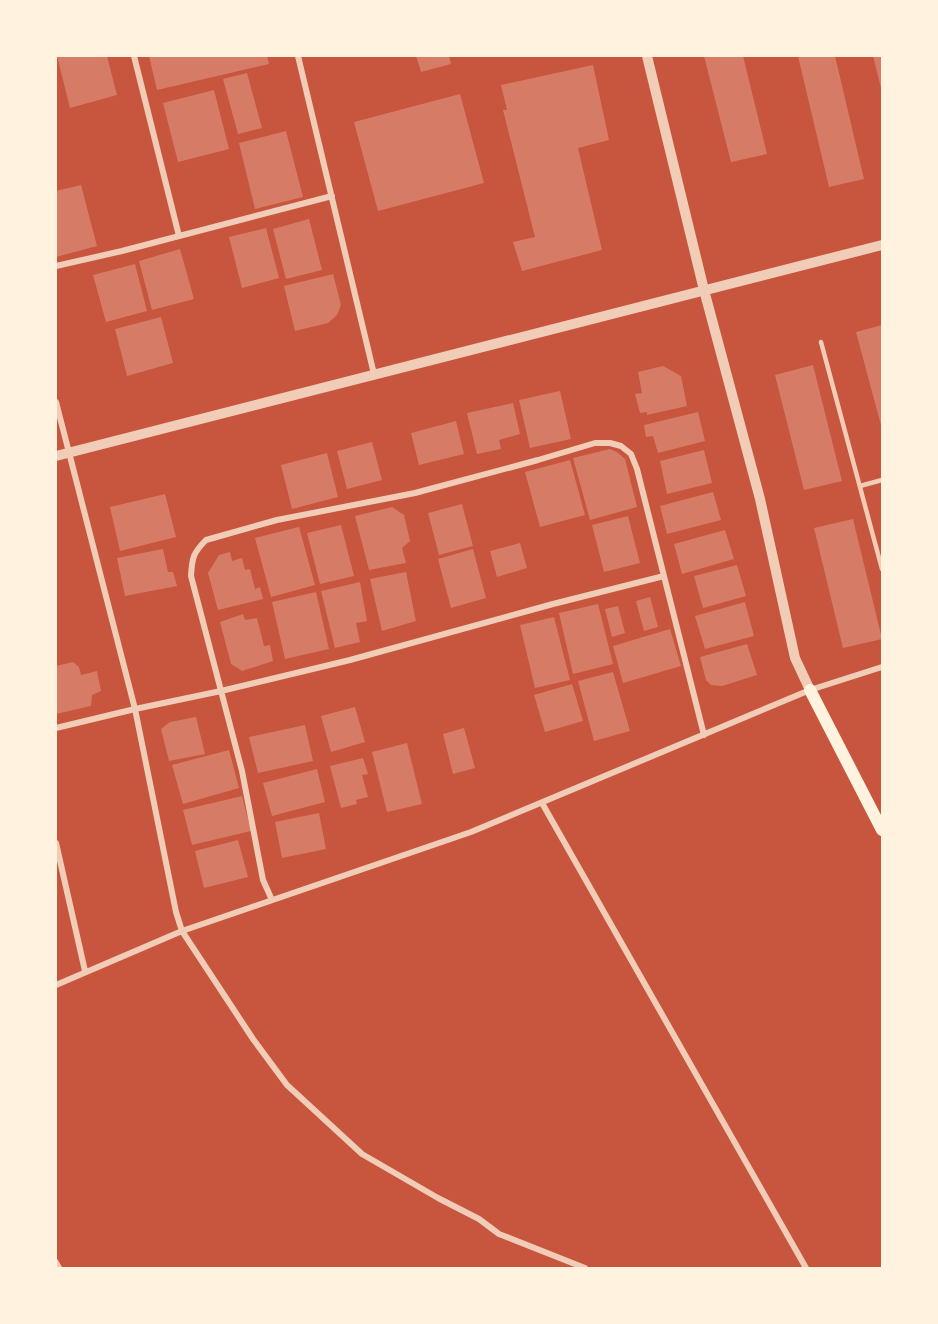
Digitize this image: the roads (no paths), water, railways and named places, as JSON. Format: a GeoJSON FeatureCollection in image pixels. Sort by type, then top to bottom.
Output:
{"type":"FeatureCollection","features":[{"type":"Feature","properties":{"kind":"main road"},"geometry":{"type":"LineString","coordinates":[[810,690],[882,830]]}},
{"type":"Feature","properties":{"kind":"street"},"geometry":{"type":"LineString","coordinates":[[134,56],[180,236]]}},
{"type":"Feature","properties":{"kind":"street"},"geometry":{"type":"LineString","coordinates":[[298,56],[374,374]]}},
{"type":"Feature","properties":{"kind":"street"},"geometry":{"type":"LineString","coordinates":[[647,56],[704,290],[760,499],[795,658],[810,690]]}},
{"type":"Feature","properties":{"kind":"street"},"geometry":{"type":"LineString","coordinates":[[56,266],[332,196]]}},
{"type":"Feature","properties":{"kind":"street"},"geometry":{"type":"LineString","coordinates":[[56,456],[882,245]]}},
{"type":"Feature","properties":{"kind":"street"},"geometry":{"type":"LineString","coordinates":[[56,402],[135,709],[176,912],[182,931],[253,1039],[287,1085],[362,1154],[479,1219],[499,1234],[585,1269]]}},
{"type":"Feature","properties":{"kind":"street"},"geometry":{"type":"LineString","coordinates":[[272,900],[263,880],[242,771],[191,576],[192,559],[206,540],[277,520],[415,493],[595,443],[621,446],[631,454],[637,469],[705,735]]}},
{"type":"Feature","properties":{"kind":"street"},"geometry":{"type":"LineString","coordinates":[[56,728],[350,660],[664,576]]}},
{"type":"Feature","properties":{"kind":"street"},"geometry":{"type":"LineString","coordinates":[[56,985],[182,931],[471,832],[810,690],[882,667]]}},
{"type":"Feature","properties":{"kind":"street"},"geometry":{"type":"LineString","coordinates":[[542,803],[806,1269]]}},
{"type":"Feature","properties":{"kind":"street"},"geometry":{"type":"LineString","coordinates":[[56,843],[58,862],[85,971]]}},
{"type":"Feature","properties":{"kind":"lane"},"geometry":{"type":"LineString","coordinates":[[821,342],[882,569]]}},
{"type":"Feature","properties":{"kind":"lane"},"geometry":{"type":"LineString","coordinates":[[860,486],[882,480]]}},
{"type":"Feature","properties":{"kind":"lane"},"geometry":{"type":"LineString","coordinates":[[56,1261],[60,1269]]}}]}
